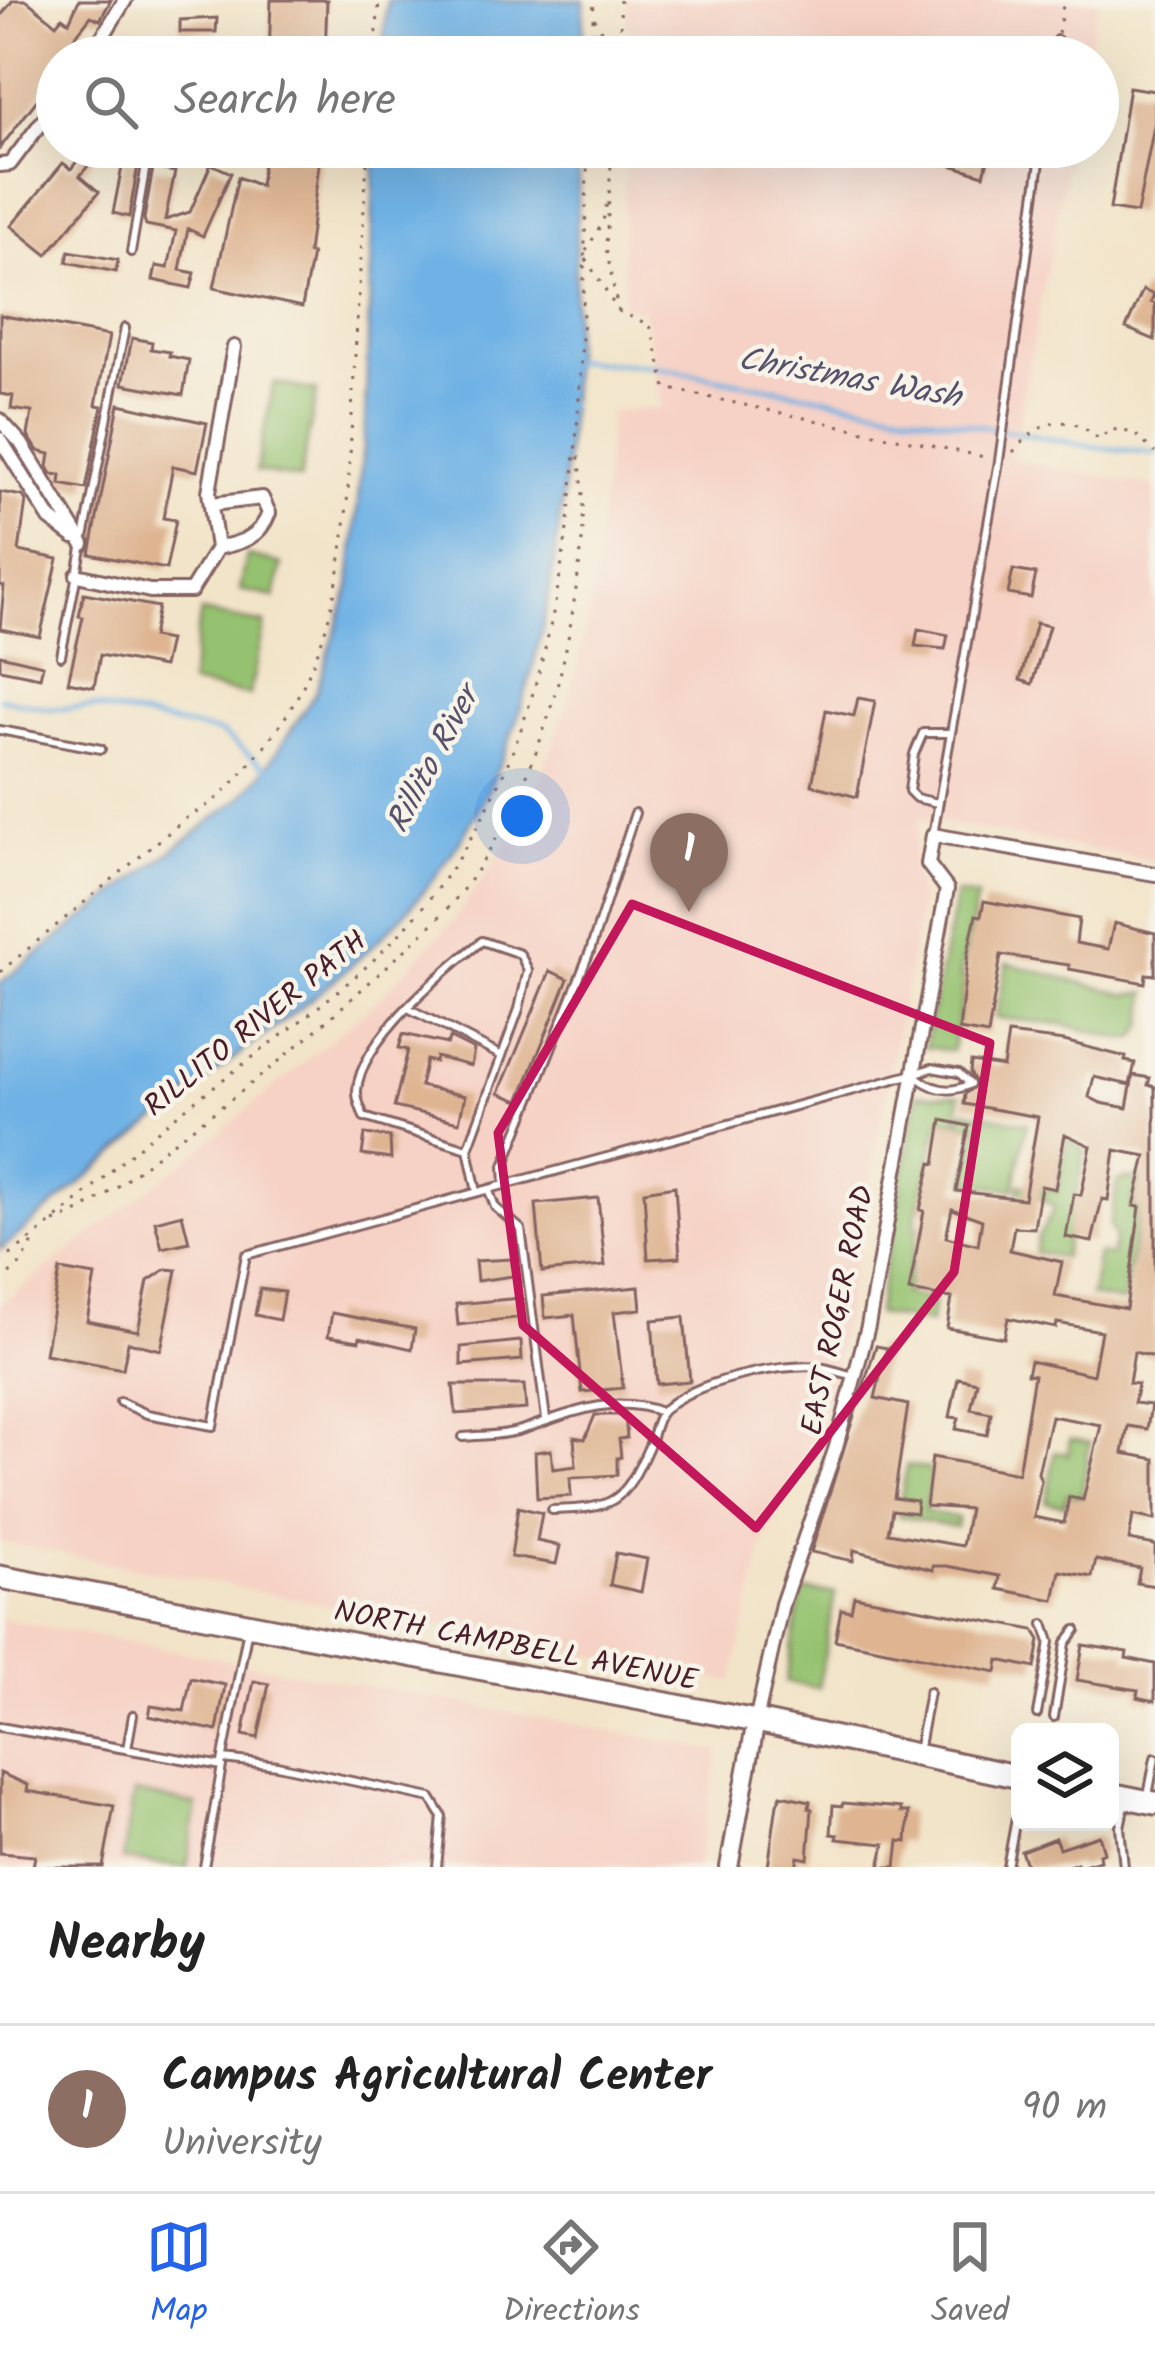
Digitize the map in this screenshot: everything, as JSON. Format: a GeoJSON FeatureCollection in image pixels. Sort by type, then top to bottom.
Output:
{"type":"FeatureCollection","features":[{"type":"Feature","properties":{"kind":"main road","name":"NORTH CAMPBELL AVENUE"},"geometry":{"type":"LineString","coordinates":[[0,1577],[756,1721],[1011,1775]]}},
{"type":"Feature","properties":{"kind":"street"},"geometry":{"type":"LineString","coordinates":[[103,36],[125,0]]}},
{"type":"Feature","properties":{"kind":"street"},"geometry":{"type":"LineString","coordinates":[[0,165],[10,164],[36,130]]}},
{"type":"Feature","properties":{"kind":"street"},"geometry":{"type":"LineString","coordinates":[[77,575],[150,591],[191,591],[217,548],[209,492],[234,347]]}},
{"type":"Feature","properties":{"kind":"street"},"geometry":{"type":"LineString","coordinates":[[0,420],[50,518],[83,544]]}},
{"type":"Feature","properties":{"kind":"street"},"geometry":{"type":"LineString","coordinates":[[0,439],[25,464]]}},
{"type":"Feature","properties":{"kind":"street"},"geometry":{"type":"LineString","coordinates":[[212,504],[262,498],[269,513],[253,536],[217,548]]}},
{"type":"Feature","properties":{"kind":"street"},"geometry":{"type":"LineString","coordinates":[[932,835],[1155,874]]}},
{"type":"Feature","properties":{"kind":"street","name":"EAST ROGER ROAD"},"geometry":{"type":"LineString","coordinates":[[729,1867],[782,1604],[836,1447],[868,1326],[947,889],[928,864],[932,835]]}},
{"type":"Feature","properties":{"kind":"lane"},"geometry":{"type":"LineString","coordinates":[[130,252],[146,168]]}},
{"type":"Feature","properties":{"kind":"lane"},"geometry":{"type":"LineString","coordinates":[[932,835],[999,461],[1039,168]]}},
{"type":"Feature","properties":{"kind":"lane"},"geometry":{"type":"LineString","coordinates":[[61,656],[125,328]]}},
{"type":"Feature","properties":{"kind":"lane"},"geometry":{"type":"LineString","coordinates":[[0,730],[101,749]]}},
{"type":"Feature","properties":{"kind":"lane"},"geometry":{"type":"LineString","coordinates":[[938,803],[916,798],[909,790],[914,754],[923,733],[951,733]]}},
{"type":"Feature","properties":{"kind":"lane"},"geometry":{"type":"LineString","coordinates":[[505,1185],[504,1166],[590,951],[635,813]]}},
{"type":"Feature","properties":{"kind":"lane"},"geometry":{"type":"LineString","coordinates":[[469,1150],[364,1117],[356,1094],[362,1070],[408,1008],[443,971],[482,941],[520,954],[528,970],[469,1150],[477,1192]]}},
{"type":"Feature","properties":{"kind":"lane"},"geometry":{"type":"LineString","coordinates":[[408,1008],[502,1056]]}},
{"type":"Feature","properties":{"kind":"lane"},"geometry":{"type":"LineString","coordinates":[[120,1402],[147,1414],[213,1426],[246,1256],[932,1068],[959,1073],[970,1084],[955,1092],[927,1085],[913,1074]]}},
{"type":"Feature","properties":{"kind":"lane"},"geometry":{"type":"LineString","coordinates":[[488,1190],[496,1207],[520,1229],[547,1419]]}},
{"type":"Feature","properties":{"kind":"lane"},"geometry":{"type":"LineString","coordinates":[[552,1510],[601,1509],[616,1500],[648,1449],[662,1412],[698,1389],[778,1367],[817,1367],[854,1376]]}},
{"type":"Feature","properties":{"kind":"lane"},"geometry":{"type":"LineString","coordinates":[[463,1437],[517,1432],[579,1408],[622,1404],[662,1412]]}},
{"type":"Feature","properties":{"kind":"lane"},"geometry":{"type":"LineString","coordinates":[[204,1867],[249,1624]]}},
{"type":"Feature","properties":{"kind":"lane"},"geometry":{"type":"LineString","coordinates":[[1037,1714],[1050,1642],[1044,1624]]}},
{"type":"Feature","properties":{"kind":"lane"},"geometry":{"type":"LineString","coordinates":[[1054,1717],[1066,1643],[1076,1630]]}},
{"type":"Feature","properties":{"kind":"lane"},"geometry":{"type":"LineString","coordinates":[[917,1755],[929,1692]]}},
{"type":"Feature","properties":{"kind":"lane"},"geometry":{"type":"LineString","coordinates":[[127,1749],[133,1715]]}},
{"type":"Feature","properties":{"kind":"lane"},"geometry":{"type":"LineString","coordinates":[[0,1727],[127,1749],[277,1766],[431,1798],[442,1816],[437,1867]]}},
{"type":"Feature","properties":{"kind":"lane"},"geometry":{"type":"LineString","coordinates":[[1124,1867],[1120,1827],[1155,1758]]}},
{"type":"Feature","properties":{"kind":"lane"},"geometry":{"type":"LineString","coordinates":[[1007,1867],[1014,1831]]}},
{"type":"Feature","properties":{"kind":"path"},"geometry":{"type":"LineString","coordinates":[[377,36],[380,0]]}},
{"type":"Feature","properties":{"kind":"path"},"geometry":{"type":"LineString","coordinates":[[592,36],[594,0]]}},
{"type":"Feature","properties":{"kind":"path"},"geometry":{"type":"LineString","coordinates":[[620,0],[620,36]]}},
{"type":"Feature","properties":{"kind":"path"},"geometry":{"type":"LineString","coordinates":[[1058,36],[1064,0]]}},
{"type":"Feature","properties":{"kind":"path"},"geometry":{"type":"LineString","coordinates":[[593,16],[606,36]]}},
{"type":"Feature","properties":{"kind":"path"},"geometry":{"type":"LineString","coordinates":[[0,972],[190,815],[210,806],[294,709],[321,649],[344,547],[367,168]]}},
{"type":"Feature","properties":{"kind":"path","name":"RILLITO RIVER PATH"},"geometry":{"type":"LineString","coordinates":[[0,1262],[130,1152],[369,964],[430,896],[488,808],[532,703],[559,581],[579,406],[587,168]]}},
{"type":"Feature","properties":{"kind":"path"},"geometry":{"type":"LineString","coordinates":[[610,168],[606,247],[618,311]]}},
{"type":"Feature","properties":{"kind":"path"},"geometry":{"type":"LineString","coordinates":[[607,202],[603,221],[584,256],[618,311],[650,325],[666,388],[999,461],[1048,422],[1084,427],[1099,440],[1111,429],[1134,433],[1155,453]]}},
{"type":"Feature","properties":{"kind":"path"},"geometry":{"type":"LineString","coordinates":[[48,1224],[78,1212],[133,1176],[282,1060],[415,942],[476,873],[526,774],[562,669],[586,513],[576,445]]}},
{"type":"Feature","properties":{"kind":"path"},"geometry":{"type":"LineString","coordinates":[[0,1282],[21,1264],[39,1232]]}},
{"type":"Feature","properties":{"kind":"highlighted area"},"geometry":{"type":"Polygon","coordinates":[[[632,904],[990,1043],[954,1272],[756,1528],[523,1325],[498,1133],[632,904]]]}},
{"type":"Feature","properties":{"kind":"shaded area"},"geometry":{"type":"Polygon","coordinates":[[[628,0],[1098,0],[1091,36],[627,36],[628,0]]]}},
{"type":"Feature","properties":{"kind":"shaded area"},"geometry":{"type":"Polygon","coordinates":[[[625,168],[1066,168],[1011,459],[1155,487],[1155,861],[919,819],[913,866],[921,903],[830,1391],[764,1544],[732,1682],[0,1542],[0,1305],[186,1161],[377,1001],[453,921],[496,860],[544,770],[584,641],[611,411],[662,408],[643,309],[622,307],[625,168]]]}},
{"type":"Feature","properties":{"kind":"shaded area"},"geometry":{"type":"Polygon","coordinates":[[[0,1618],[719,1751],[697,1867],[0,1867],[0,1618]]]}},
{"type":"Feature","properties":{"kind":"green space"},"geometry":{"type":"Polygon","coordinates":[[[274,383],[317,391],[300,479],[256,471],[274,383]]]}},
{"type":"Feature","properties":{"kind":"green space"},"geometry":{"type":"Polygon","coordinates":[[[247,556],[282,564],[275,597],[240,590],[247,556]]]}},
{"type":"Feature","properties":{"kind":"green space"},"geometry":{"type":"Polygon","coordinates":[[[201,612],[265,624],[249,695],[189,684],[201,612]]]}},
{"type":"Feature","properties":{"kind":"green space"},"geometry":{"type":"Polygon","coordinates":[[[956,894],[977,897],[960,977],[965,979],[952,1051],[925,1047],[956,894]]]}},
{"type":"Feature","properties":{"kind":"green space"},"geometry":{"type":"Polygon","coordinates":[[[1007,963],[1128,995],[1147,992],[1145,1024],[1135,1038],[1123,1039],[1061,1024],[996,1018],[1007,963]]]}},
{"type":"Feature","properties":{"kind":"green space"},"geometry":{"type":"Polygon","coordinates":[[[918,1094],[960,1095],[957,1121],[940,1119],[915,1220],[918,1227],[905,1294],[934,1301],[930,1323],[876,1314],[918,1094]]]}},
{"type":"Feature","properties":{"kind":"green space"},"geometry":{"type":"Polygon","coordinates":[[[963,1110],[1027,1123],[1014,1190],[966,1181],[977,1126],[960,1122],[963,1110]]]}},
{"type":"Feature","properties":{"kind":"green space"},"geometry":{"type":"Polygon","coordinates":[[[1066,1139],[1085,1150],[1063,1257],[1035,1252],[1055,1208],[1036,1195],[1018,1192],[1020,1184],[1057,1192],[1066,1139]]]}},
{"type":"Feature","properties":{"kind":"green space"},"geometry":{"type":"Polygon","coordinates":[[[1139,1178],[1132,1207],[1139,1209],[1123,1302],[1091,1296],[1098,1254],[1111,1256],[1115,1237],[1110,1226],[1118,1180],[1139,1178]]]}},
{"type":"Feature","properties":{"kind":"green space"},"geometry":{"type":"Polygon","coordinates":[[[1070,1439],[1090,1443],[1081,1497],[1067,1494],[1065,1505],[1046,1502],[1055,1452],[1068,1454],[1070,1439]]]}},
{"type":"Feature","properties":{"kind":"green space"},"geometry":{"type":"Polygon","coordinates":[[[907,1465],[931,1470],[924,1511],[958,1518],[956,1527],[898,1516],[907,1465]]]}},
{"type":"Feature","properties":{"kind":"green space"},"geometry":{"type":"Polygon","coordinates":[[[802,1591],[835,1593],[818,1688],[786,1682],[802,1591]]]}},
{"type":"Feature","properties":{"kind":"green space"},"geometry":{"type":"Polygon","coordinates":[[[134,1793],[197,1805],[187,1867],[123,1860],[134,1793]]]}},
{"type":"Feature","properties":{"kind":"water"},"geometry":{"type":"Polygon","coordinates":[[[387,0],[584,0],[583,36],[384,36],[387,0]]]}},
{"type":"Feature","properties":{"kind":"water","name":"Rillito River"},"geometry":{"type":"Polygon","coordinates":[[[374,168],[579,168],[567,444],[557,545],[539,644],[510,738],[469,826],[412,905],[366,952],[0,1250],[0,983],[243,796],[316,692],[350,587],[365,425],[374,168]]]}},
{"type":"Feature","properties":{"kind":"building"},"geometry":{"type":"Polygon","coordinates":[[[13,0],[26,0],[56,24],[62,17],[69,22],[79,0],[111,0],[100,20],[91,16],[75,36],[36,36],[36,101],[0,148],[0,17],[13,0]]]}},
{"type":"Feature","properties":{"kind":"building"},"geometry":{"type":"Polygon","coordinates":[[[271,0],[327,0],[326,36],[270,36],[271,0]]]}},
{"type":"Feature","properties":{"kind":"building"},"geometry":{"type":"Polygon","coordinates":[[[217,18],[216,32],[180,32],[180,20],[217,18]]]}},
{"type":"Feature","properties":{"kind":"building"},"geometry":{"type":"Polygon","coordinates":[[[1129,87],[1155,91],[1155,121],[1137,213],[1110,209],[1129,87]]]}},
{"type":"Feature","properties":{"kind":"building"},"geometry":{"type":"Polygon","coordinates":[[[59,168],[86,168],[80,176],[99,192],[47,255],[11,226],[59,168]]]}},
{"type":"Feature","properties":{"kind":"building"},"geometry":{"type":"Polygon","coordinates":[[[122,168],[137,168],[129,217],[113,213],[122,168]]]}},
{"type":"Feature","properties":{"kind":"building"},"geometry":{"type":"Polygon","coordinates":[[[153,168],[175,172],[165,220],[190,212],[209,168],[231,173],[203,236],[188,229],[180,270],[195,273],[191,288],[153,280],[156,266],[168,268],[176,231],[146,225],[153,168]]]}},
{"type":"Feature","properties":{"kind":"building"},"geometry":{"type":"Polygon","coordinates":[[[262,168],[318,168],[308,253],[312,254],[302,307],[214,288],[238,177],[260,186],[262,168]]]}},
{"type":"Feature","properties":{"kind":"building"},"geometry":{"type":"Polygon","coordinates":[[[69,251],[118,260],[116,272],[67,262],[69,251]]]}},
{"type":"Feature","properties":{"kind":"building"},"geometry":{"type":"Polygon","coordinates":[[[1143,290],[1154,295],[1155,340],[1126,328],[1143,290]]]}},
{"type":"Feature","properties":{"kind":"building"},"geometry":{"type":"Polygon","coordinates":[[[0,315],[109,336],[86,489],[60,484],[61,475],[52,474],[48,467],[50,454],[38,451],[28,435],[32,412],[11,409],[13,396],[0,394],[0,315]]]}},
{"type":"Feature","properties":{"kind":"building"},"geometry":{"type":"Polygon","coordinates":[[[132,338],[189,360],[183,395],[123,384],[132,338]]]}},
{"type":"Feature","properties":{"kind":"building"},"geometry":{"type":"Polygon","coordinates":[[[119,404],[207,423],[197,471],[173,466],[163,518],[176,520],[166,569],[90,554],[119,404]]]}},
{"type":"Feature","properties":{"kind":"building"},"geometry":{"type":"Polygon","coordinates":[[[0,492],[23,496],[26,501],[19,551],[58,559],[40,637],[0,629],[4,586],[0,585],[0,492]]]}},
{"type":"Feature","properties":{"kind":"building"},"geometry":{"type":"Polygon","coordinates":[[[1013,570],[1036,574],[1031,598],[1008,594],[1013,570]]]}},
{"type":"Feature","properties":{"kind":"building"},"geometry":{"type":"Polygon","coordinates":[[[84,593],[158,607],[152,637],[169,640],[163,667],[100,655],[94,687],[68,682],[84,593]]]}},
{"type":"Feature","properties":{"kind":"building"},"geometry":{"type":"Polygon","coordinates":[[[1036,623],[1049,626],[1032,684],[1020,680],[1036,623]]]}},
{"type":"Feature","properties":{"kind":"building"},"geometry":{"type":"Polygon","coordinates":[[[918,629],[948,635],[945,649],[915,646],[918,629]]]}},
{"type":"Feature","properties":{"kind":"building"},"geometry":{"type":"Polygon","coordinates":[[[0,655],[43,665],[40,677],[0,669],[0,655]]]}},
{"type":"Feature","properties":{"kind":"building"},"geometry":{"type":"Polygon","coordinates":[[[858,698],[875,701],[857,797],[812,785],[826,710],[854,716],[858,698]]]}},
{"type":"Feature","properties":{"kind":"building"},"geometry":{"type":"Polygon","coordinates":[[[984,901],[1079,919],[1076,943],[1108,949],[1114,923],[1155,933],[1155,975],[1146,974],[1145,983],[1001,955],[988,1035],[959,1030],[968,952],[984,901]]]}},
{"type":"Feature","properties":{"kind":"building"},"geometry":{"type":"Polygon","coordinates":[[[550,971],[568,979],[519,1101],[499,1093],[550,971]]]}},
{"type":"Feature","properties":{"kind":"building"},"geometry":{"type":"Polygon","coordinates":[[[403,1034],[447,1044],[450,1038],[474,1050],[471,1066],[436,1057],[435,1062],[426,1060],[420,1086],[465,1096],[459,1122],[394,1107],[408,1050],[399,1048],[403,1034]]]}},
{"type":"Feature","properties":{"kind":"building"},"geometry":{"type":"Polygon","coordinates":[[[1008,1034],[1064,1041],[1135,1063],[1130,1085],[1094,1077],[1089,1097],[1127,1108],[1133,1075],[1150,1078],[1148,1085],[1155,1087],[1155,1357],[1134,1352],[1129,1383],[1138,1384],[1134,1403],[1151,1405],[1147,1429],[1128,1426],[1123,1453],[1155,1459],[1155,1520],[1133,1515],[1129,1540],[1155,1545],[1155,1586],[1137,1583],[1140,1568],[1096,1560],[1092,1577],[1060,1571],[1054,1600],[998,1589],[1000,1576],[947,1566],[933,1566],[933,1570],[854,1550],[853,1561],[811,1552],[876,1346],[887,1348],[875,1398],[908,1405],[894,1498],[917,1501],[916,1513],[892,1510],[888,1533],[962,1546],[969,1509],[926,1506],[932,1457],[1018,1473],[1034,1375],[1027,1374],[1030,1361],[1093,1375],[1101,1331],[1008,1318],[1004,1338],[947,1328],[952,1298],[909,1291],[924,1211],[920,1210],[931,1163],[935,1164],[942,1120],[969,1126],[956,1191],[1024,1199],[1038,1117],[964,1104],[965,1094],[977,1084],[970,1073],[971,1062],[1003,1067],[1008,1034]],[[1065,1134],[1055,1189],[1041,1186],[1034,1228],[1014,1227],[1010,1250],[1062,1262],[1055,1296],[1126,1309],[1140,1207],[1134,1206],[1146,1156],[1115,1150],[1108,1200],[1102,1199],[1092,1242],[1066,1237],[1074,1194],[1081,1195],[1091,1146],[1065,1134]],[[952,1209],[946,1237],[978,1245],[982,1220],[952,1209]],[[1051,1416],[1038,1473],[1041,1481],[1034,1517],[1064,1523],[1069,1497],[1083,1500],[1101,1425],[1051,1416]]]}},
{"type":"Feature","properties":{"kind":"building"},"geometry":{"type":"Polygon","coordinates":[[[365,1134],[390,1137],[391,1159],[362,1155],[365,1134]]]}},
{"type":"Feature","properties":{"kind":"building"},"geometry":{"type":"Polygon","coordinates":[[[675,1186],[680,1257],[648,1259],[644,1191],[675,1186]]]}},
{"type":"Feature","properties":{"kind":"building"},"geometry":{"type":"Polygon","coordinates":[[[598,1198],[605,1266],[542,1272],[536,1204],[598,1198]]]}},
{"type":"Feature","properties":{"kind":"building"},"geometry":{"type":"Polygon","coordinates":[[[182,1214],[189,1242],[162,1248],[155,1221],[182,1214]]]}},
{"type":"Feature","properties":{"kind":"building"},"geometry":{"type":"Polygon","coordinates":[[[512,1259],[513,1276],[477,1281],[475,1261],[512,1259]]]}},
{"type":"Feature","properties":{"kind":"building"},"geometry":{"type":"Polygon","coordinates":[[[166,1269],[177,1270],[161,1350],[128,1342],[123,1369],[45,1354],[60,1270],[95,1276],[87,1321],[138,1331],[148,1281],[166,1269]]]}},
{"type":"Feature","properties":{"kind":"building"},"geometry":{"type":"Polygon","coordinates":[[[639,1287],[641,1309],[614,1312],[623,1388],[582,1392],[574,1315],[545,1318],[543,1296],[639,1287]]]}},
{"type":"Feature","properties":{"kind":"building"},"geometry":{"type":"Polygon","coordinates":[[[260,1289],[284,1292],[279,1320],[255,1315],[260,1289]]]}},
{"type":"Feature","properties":{"kind":"building"},"geometry":{"type":"Polygon","coordinates":[[[521,1298],[523,1317],[458,1325],[456,1304],[521,1298]]]}},
{"type":"Feature","properties":{"kind":"building"},"geometry":{"type":"Polygon","coordinates":[[[332,1313],[415,1329],[412,1349],[360,1337],[359,1341],[328,1336],[332,1313]]]}},
{"type":"Feature","properties":{"kind":"building"},"geometry":{"type":"Polygon","coordinates":[[[684,1317],[690,1381],[657,1384],[652,1320],[684,1317]]]}},
{"type":"Feature","properties":{"kind":"building"},"geometry":{"type":"Polygon","coordinates":[[[521,1341],[522,1360],[461,1365],[461,1347],[521,1341]]]}},
{"type":"Feature","properties":{"kind":"building"},"geometry":{"type":"Polygon","coordinates":[[[958,1378],[977,1382],[971,1409],[991,1413],[987,1435],[956,1429],[959,1418],[950,1417],[958,1378]]]}},
{"type":"Feature","properties":{"kind":"building"},"geometry":{"type":"Polygon","coordinates":[[[453,1385],[524,1385],[526,1409],[456,1414],[453,1385]]]}},
{"type":"Feature","properties":{"kind":"building"},"geometry":{"type":"Polygon","coordinates":[[[595,1415],[625,1415],[627,1438],[619,1439],[617,1475],[570,1478],[571,1496],[537,1498],[535,1452],[551,1450],[553,1469],[576,1466],[574,1437],[585,1439],[595,1415]]]}},
{"type":"Feature","properties":{"kind":"building"},"geometry":{"type":"Polygon","coordinates":[[[518,1507],[542,1513],[537,1541],[560,1546],[556,1564],[511,1557],[518,1507]]]}},
{"type":"Feature","properties":{"kind":"building"},"geometry":{"type":"Polygon","coordinates":[[[616,1553],[647,1559],[641,1592],[610,1585],[616,1553]]]}},
{"type":"Feature","properties":{"kind":"building"},"geometry":{"type":"Polygon","coordinates":[[[854,1596],[1034,1630],[1040,1640],[1035,1668],[999,1660],[997,1672],[835,1640],[841,1609],[851,1611],[854,1596]]]}},
{"type":"Feature","properties":{"kind":"building"},"geometry":{"type":"Polygon","coordinates":[[[1083,1645],[1127,1652],[1126,1658],[1155,1664],[1155,1701],[1137,1697],[1138,1690],[1077,1680],[1083,1645]]]}},
{"type":"Feature","properties":{"kind":"building"},"geometry":{"type":"Polygon","coordinates":[[[191,1678],[225,1685],[217,1731],[149,1716],[151,1706],[184,1711],[191,1678]]]}},
{"type":"Feature","properties":{"kind":"building"},"geometry":{"type":"Polygon","coordinates":[[[254,1681],[269,1684],[258,1738],[243,1735],[254,1681]]]}},
{"type":"Feature","properties":{"kind":"building"},"geometry":{"type":"Polygon","coordinates":[[[0,1773],[28,1785],[27,1791],[114,1806],[103,1867],[33,1867],[35,1856],[0,1853],[0,1773]]]}},
{"type":"Feature","properties":{"kind":"building"},"geometry":{"type":"Polygon","coordinates":[[[781,1795],[810,1801],[812,1809],[808,1859],[798,1857],[796,1867],[768,1867],[781,1795]]]}},
{"type":"Feature","properties":{"kind":"building"},"geometry":{"type":"Polygon","coordinates":[[[833,1805],[909,1812],[907,1842],[899,1841],[896,1867],[880,1867],[885,1844],[837,1839],[838,1835],[831,1834],[833,1805]]]}},
{"type":"Feature","properties":{"kind":"building"},"geometry":{"type":"Polygon","coordinates":[[[1099,1835],[1104,1852],[1100,1860],[1078,1867],[1077,1863],[1027,1867],[1021,1851],[1055,1838],[1059,1848],[1099,1835]]]}},
{"type":"Feature","properties":{"kind":"waterway","name":"Christmas Wash"},"geometry":{"type":"LineString","coordinates":[[563,360],[646,365],[1101,448],[1155,453]]}},
{"type":"Feature","properties":{"kind":"waterway"},"geometry":{"type":"LineString","coordinates":[[0,698],[51,709],[93,707],[221,733],[267,768]]}},
{"type":"Feature","properties":{"kind":"place","name":"Campus Agricultural Center"},"geometry":{"type":"Point","coordinates":[689,912]}}]}
